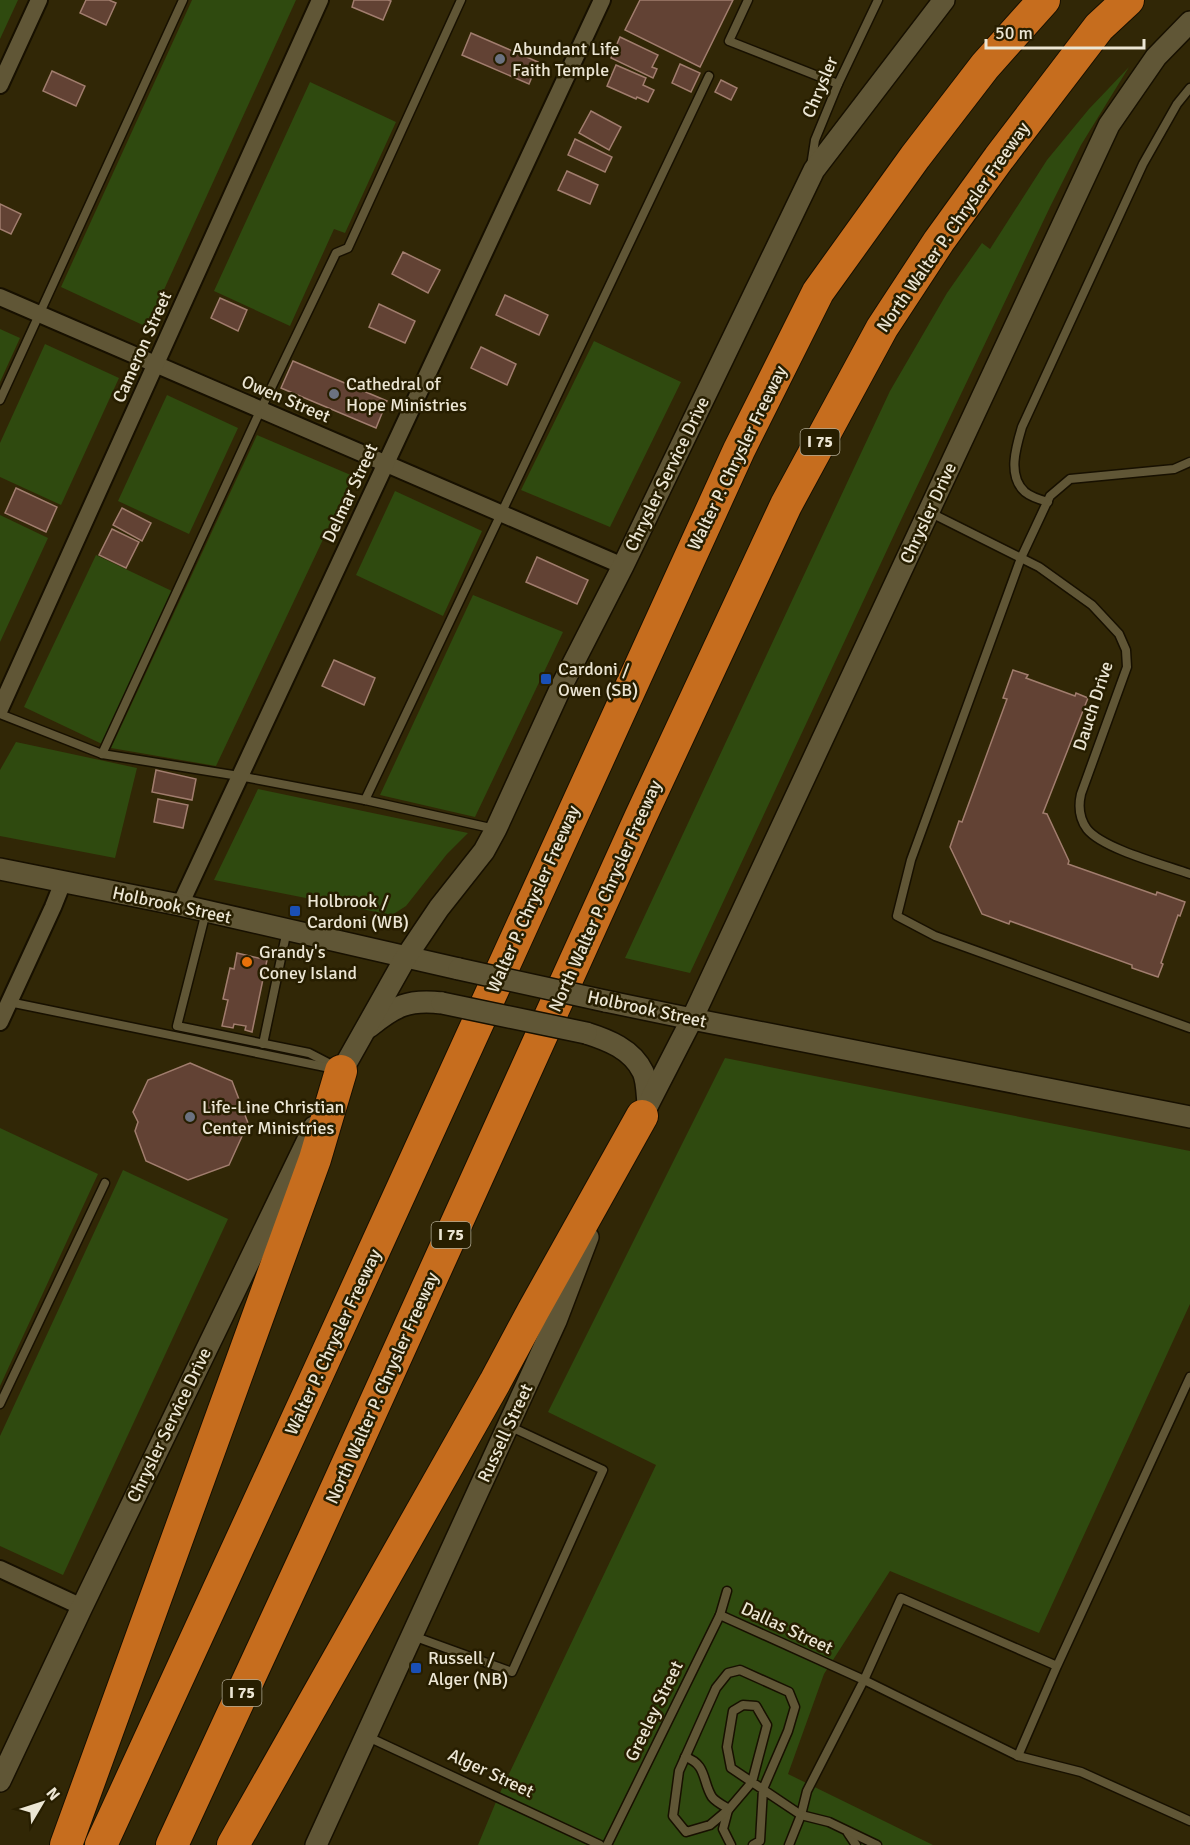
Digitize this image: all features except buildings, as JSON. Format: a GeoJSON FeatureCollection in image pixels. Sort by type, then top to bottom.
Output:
{"type":"FeatureCollection","features":[{"type":"Feature","properties":{"kind":"highway","name":"Walter P. Chrysler Freeway"},"geometry":{"type":"LineString","coordinates":[[101,1845],[739,450],[818,292],[915,157],[985,66],[1044,0]]}},
{"type":"Feature","properties":{"kind":"highway","name":"North Walter P. Chrysler Freeway"},"geometry":{"type":"LineString","coordinates":[[172,1845],[318,1529],[640,818],[786,505],[882,328],[939,241],[1099,27],[1128,0]]}},
{"type":"Feature","properties":{"kind":"highway"},"geometry":{"type":"LineString","coordinates":[[66,1845],[315,1160],[344,1066]]}},
{"type":"Feature","properties":{"kind":"highway"},"geometry":{"type":"LineString","coordinates":[[233,1845],[495,1382],[538,1300],[645,1110]]}},
{"type":"Feature","properties":{"kind":"street"},"geometry":{"type":"LineString","coordinates":[[0,85],[39,0]]}},
{"type":"Feature","properties":{"kind":"street","name":"Cameron Street"},"geometry":{"type":"LineString","coordinates":[[0,709],[320,0]]}},
{"type":"Feature","properties":{"kind":"street","name":"Delmar Street"},"geometry":{"type":"LineString","coordinates":[[180,905],[602,0]]}},
{"type":"Feature","properties":{"kind":"street","name":"Chrysler Service Drive"},"geometry":{"type":"LineString","coordinates":[[0,1781],[344,1066],[406,957],[439,908],[484,851],[496,829],[561,687],[623,566],[802,191],[814,170],[944,0]]}},
{"type":"Feature","properties":{"kind":"street","name":"Chrysler Drive"},"geometry":{"type":"LineString","coordinates":[[692,1019],[1109,125],[1156,57],[1190,22]]}},
{"type":"Feature","properties":{"kind":"street","name":"Owen Street"},"geometry":{"type":"LineString","coordinates":[[0,297],[623,566]]}},
{"type":"Feature","properties":{"kind":"street","name":"Holbrook Street"},"geometry":{"type":"LineString","coordinates":[[0,869],[180,905],[459,969],[692,1019],[1190,1117]]}},
{"type":"Feature","properties":{"kind":"street"},"geometry":{"type":"LineString","coordinates":[[0,1022],[63,882]]}},
{"type":"Feature","properties":{"kind":"street"},"geometry":{"type":"LineString","coordinates":[[363,1031],[381,1017],[408,1003],[420,1001],[442,1003],[586,1033],[611,1041],[627,1052],[644,1072],[645,1110]]}},
{"type":"Feature","properties":{"kind":"street","name":"Russell Street"},"geometry":{"type":"LineString","coordinates":[[316,1845],[556,1321],[595,1217],[645,1110],[692,1019]]}},
{"type":"Feature","properties":{"kind":"street"},"geometry":{"type":"LineString","coordinates":[[0,1569],[82,1607]]}},
{"type":"Feature","properties":{"kind":"lane"},"geometry":{"type":"LineString","coordinates":[[0,400],[183,0]]}},
{"type":"Feature","properties":{"kind":"lane"},"geometry":{"type":"LineString","coordinates":[[102,754],[261,409],[336,253],[348,248],[461,0]]}},
{"type":"Feature","properties":{"kind":"lane"},"geometry":{"type":"LineString","coordinates":[[748,0],[729,42],[838,84]]}},
{"type":"Feature","properties":{"kind":"lane","name":"Chrysler"},"geometry":{"type":"LineString","coordinates":[[802,191],[812,162],[815,140],[838,84],[878,0]]}},
{"type":"Feature","properties":{"kind":"lane"},"geometry":{"type":"LineString","coordinates":[[365,800],[709,76]]}},
{"type":"Feature","properties":{"kind":"lane"},"geometry":{"type":"LineString","coordinates":[[1048,502],[1025,492],[1017,478],[1014,459],[1022,427],[1143,164],[1177,104],[1190,88]]}},
{"type":"Feature","properties":{"kind":"lane"},"geometry":{"type":"LineString","coordinates":[[1190,462],[1174,469],[1070,480],[1050,496],[1021,558],[911,860],[897,916],[935,936],[1190,1028]]}},
{"type":"Feature","properties":{"kind":"lane","name":"Dauch Drive"},"geometry":{"type":"LineString","coordinates":[[929,512],[1039,567],[1092,604],[1119,634],[1126,650],[1127,667],[1078,807],[1089,831],[1111,845],[1190,874]]}},
{"type":"Feature","properties":{"kind":"lane"},"geometry":{"type":"LineString","coordinates":[[0,714],[102,754],[239,776],[365,800],[496,829]]}},
{"type":"Feature","properties":{"kind":"lane"},"geometry":{"type":"LineString","coordinates":[[206,912],[177,1026],[309,1053],[344,1066]]}},
{"type":"Feature","properties":{"kind":"lane"},"geometry":{"type":"LineString","coordinates":[[263,1044],[287,930]]}},
{"type":"Feature","properties":{"kind":"lane"},"geometry":{"type":"LineString","coordinates":[[9,1002],[344,1066]]}},
{"type":"Feature","properties":{"kind":"lane"},"geometry":{"type":"LineString","coordinates":[[0,1404],[105,1183]]}},
{"type":"Feature","properties":{"kind":"lane"},"geometry":{"type":"LineString","coordinates":[[1018,1756],[1190,1377]]}},
{"type":"Feature","properties":{"kind":"lane"},"geometry":{"type":"LineString","coordinates":[[412,1636],[512,1672],[603,1470],[508,1426]]}},
{"type":"Feature","properties":{"kind":"lane","name":"Greeley Street"},"geometry":{"type":"LineString","coordinates":[[607,1845],[720,1615],[727,1591]]}},
{"type":"Feature","properties":{"kind":"lane"},"geometry":{"type":"LineString","coordinates":[[789,1845],[801,1815],[807,1791],[864,1680],[901,1598],[1057,1666]]}},
{"type":"Feature","properties":{"kind":"lane","name":"Dallas Street"},"geometry":{"type":"LineString","coordinates":[[720,1615],[864,1680],[1018,1756],[1081,1772],[1190,1821]]}},
{"type":"Feature","properties":{"kind":"lane"},"geometry":{"type":"LineString","coordinates":[[753,1845],[760,1841],[763,1789],[788,1731],[795,1707],[789,1692],[740,1670],[728,1673],[716,1688],[679,1771],[673,1816],[686,1832],[710,1825],[729,1809],[752,1782],[767,1725],[756,1706],[742,1705],[733,1711],[727,1747],[731,1768],[752,1782],[763,1789],[801,1815],[829,1822],[877,1845]]}},
{"type":"Feature","properties":{"kind":"lane","name":"Alger Street"},"geometry":{"type":"LineString","coordinates":[[366,1736],[600,1845]]}},
{"type":"Feature","properties":{"kind":"lane"},"geometry":{"type":"LineString","coordinates":[[685,1757],[694,1760],[703,1772],[713,1798],[729,1809]]}},
{"type":"Feature","properties":{"kind":"lane"},"geometry":{"type":"LineString","coordinates":[[729,1809],[723,1829],[731,1845]]}},
{"type":"Feature","properties":{"kind":"lane"},"geometry":{"type":"LineString","coordinates":[[848,1833],[856,1845]]}},
{"type":"Feature","properties":{"kind":"green space"},"geometry":{"type":"Polygon","coordinates":[[[0,0],[18,0],[0,39],[0,0]]]}},
{"type":"Feature","properties":{"kind":"green space"},"geometry":{"type":"Polygon","coordinates":[[[192,0],[296,0],[147,327],[61,287],[192,0]]]}},
{"type":"Feature","properties":{"kind":"green space"},"geometry":{"type":"Polygon","coordinates":[[[1129,67],[1081,145],[1050,207],[690,973],[625,958],[890,391],[947,293],[982,243],[990,249],[1047,160],[1089,109],[1129,67]]]}},
{"type":"Feature","properties":{"kind":"green space"},"geometry":{"type":"Polygon","coordinates":[[[310,82],[396,122],[345,233],[334,229],[290,326],[214,291],[310,82]]]}},
{"type":"Feature","properties":{"kind":"green space"},"geometry":{"type":"Polygon","coordinates":[[[0,329],[20,338],[0,382],[0,329]]]}},
{"type":"Feature","properties":{"kind":"green space"},"geometry":{"type":"Polygon","coordinates":[[[594,341],[681,382],[610,527],[521,490],[594,341]]]}},
{"type":"Feature","properties":{"kind":"green space"},"geometry":{"type":"Polygon","coordinates":[[[45,344],[119,378],[61,505],[0,477],[0,443],[45,344]]]}},
{"type":"Feature","properties":{"kind":"green space"},"geometry":{"type":"Polygon","coordinates":[[[167,395],[238,428],[189,534],[118,501],[167,395]]]}},
{"type":"Feature","properties":{"kind":"green space"},"geometry":{"type":"Polygon","coordinates":[[[257,435],[353,476],[216,766],[111,748],[257,435]]]}},
{"type":"Feature","properties":{"kind":"green space"},"geometry":{"type":"Polygon","coordinates":[[[395,491],[482,531],[443,616],[356,575],[395,491]]]}},
{"type":"Feature","properties":{"kind":"green space"},"geometry":{"type":"Polygon","coordinates":[[[0,515],[48,538],[0,642],[0,515]]]}},
{"type":"Feature","properties":{"kind":"green space"},"geometry":{"type":"Polygon","coordinates":[[[96,555],[174,592],[102,744],[24,707],[96,555]]]}},
{"type":"Feature","properties":{"kind":"green space"},"geometry":{"type":"Polygon","coordinates":[[[473,595],[563,632],[475,817],[380,795],[473,595]]]}},
{"type":"Feature","properties":{"kind":"green space"},"geometry":{"type":"Polygon","coordinates":[[[16,742],[137,768],[115,858],[0,836],[0,770],[16,742]]]}},
{"type":"Feature","properties":{"kind":"green space"},"geometry":{"type":"Polygon","coordinates":[[[258,789],[468,833],[447,854],[406,906],[392,915],[214,880],[258,789]]]}},
{"type":"Feature","properties":{"kind":"green space"},"geometry":{"type":"Polygon","coordinates":[[[725,1058],[1190,1151],[1190,1304],[1039,1633],[890,1571],[824,1674],[788,1774],[933,1845],[478,1845],[498,1797],[656,1465],[548,1412],[725,1058]]]}},
{"type":"Feature","properties":{"kind":"green space"},"geometry":{"type":"Polygon","coordinates":[[[0,1128],[98,1174],[0,1386],[0,1128]]]}},
{"type":"Feature","properties":{"kind":"green space"},"geometry":{"type":"Polygon","coordinates":[[[123,1170],[228,1219],[63,1575],[0,1546],[0,1436],[123,1170]]]}},
{"type":"Feature","properties":{"kind":"place","name":"Abundant Life Faith Temple"},"geometry":{"type":"Point","coordinates":[500,59]}},
{"type":"Feature","properties":{"kind":"place","name":"Cathedral of Hope Ministries"},"geometry":{"type":"Point","coordinates":[334,394]}},
{"type":"Feature","properties":{"kind":"place","name":"Cardoni / Owen (SB)"},"geometry":{"type":"Point","coordinates":[546,679]}},
{"type":"Feature","properties":{"kind":"place","name":"Holbrook / Cardoni (WB)"},"geometry":{"type":"Point","coordinates":[295,911]}},
{"type":"Feature","properties":{"kind":"place","name":"Grandy's Coney Island"},"geometry":{"type":"Point","coordinates":[247,962]}},
{"type":"Feature","properties":{"kind":"place","name":"Life-Line Christian Center Ministries"},"geometry":{"type":"Point","coordinates":[190,1117]}},
{"type":"Feature","properties":{"kind":"place","name":"Russell / Alger (NB)"},"geometry":{"type":"Point","coordinates":[416,1668]}}]}
